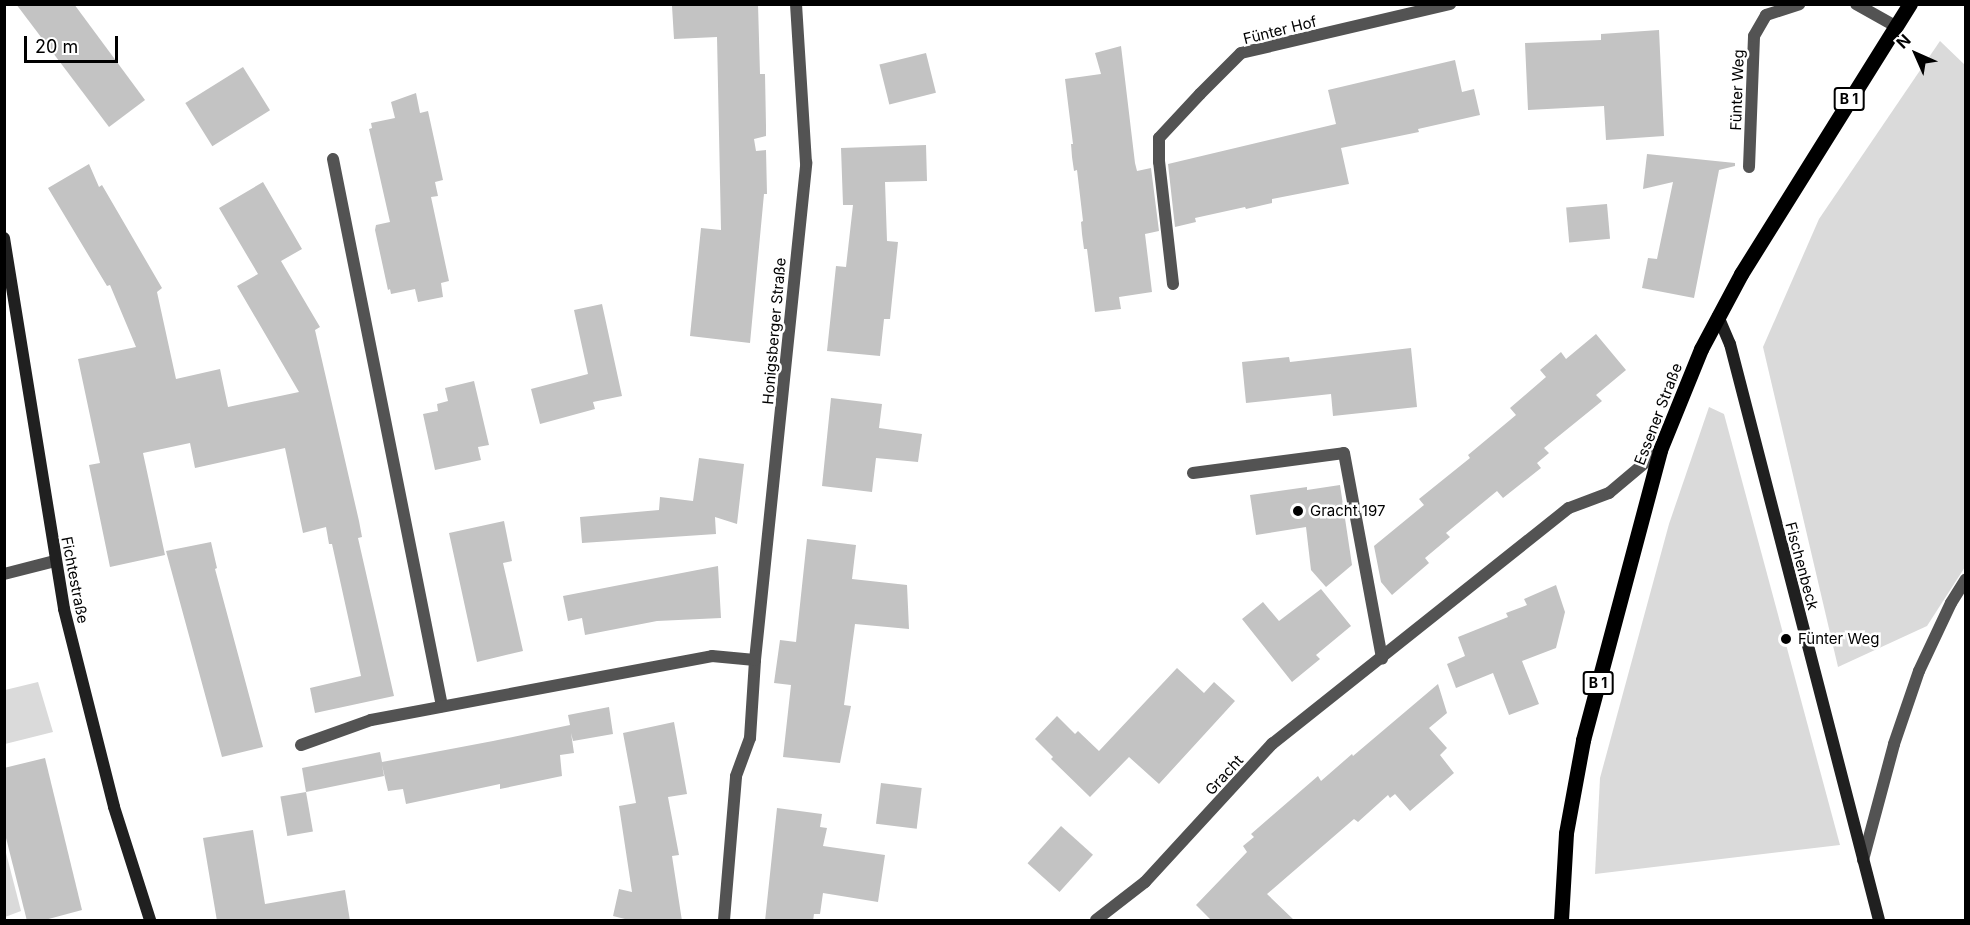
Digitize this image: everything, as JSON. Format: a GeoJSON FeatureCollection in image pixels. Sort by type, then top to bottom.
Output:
{"type":"FeatureCollection","features":[{"type":"Feature","properties":{"kind":"main road","name":"Essener Straße"},"geometry":{"type":"LineString","coordinates":[[1561,921],[1566,833],[1583,740],[1660,450],[1701,349],[1718,316],[1803,171],[1910,4]]}},
{"type":"Feature","properties":{"kind":"street","name":"Honigsberger Straße"},"geometry":{"type":"LineString","coordinates":[[724,921],[736,776],[750,738],[755,660],[806,163],[796,4]]}},
{"type":"Feature","properties":{"kind":"street","name":"Fünter Hof"},"geometry":{"type":"LineString","coordinates":[[1173,284],[1159,162],[1159,138],[1200,94],[1241,53],[1450,4]]}},
{"type":"Feature","properties":{"kind":"street","name":"Fünter Weg"},"geometry":{"type":"LineString","coordinates":[[1749,167],[1754,36],[1766,15],[1799,4]]}},
{"type":"Feature","properties":{"kind":"street"},"geometry":{"type":"LineString","coordinates":[[1856,4],[1895,26]]}},
{"type":"Feature","properties":{"kind":"street"},"geometry":{"type":"LineString","coordinates":[[333,159],[442,706]]}},
{"type":"Feature","properties":{"kind":"street","name":"Fichtestraße"},"geometry":{"type":"LineString","coordinates":[[4,238],[55,561],[114,807],[150,921]]}},
{"type":"Feature","properties":{"kind":"street","name":"Fischenbeck"},"geometry":{"type":"LineString","coordinates":[[1718,316],[1730,344],[1879,921]]}},
{"type":"Feature","properties":{"kind":"street","name":"Gracht"},"geometry":{"type":"LineString","coordinates":[[1096,921],[1146,882],[1272,744],[1382,659],[1569,508],[1609,493],[1660,450]]}},
{"type":"Feature","properties":{"kind":"street"},"geometry":{"type":"LineString","coordinates":[[1193,473],[1344,453],[1382,659]]}},
{"type":"Feature","properties":{"kind":"street"},"geometry":{"type":"LineString","coordinates":[[4,574],[55,561]]}},
{"type":"Feature","properties":{"kind":"street","name":"Fischenbeck"},"geometry":{"type":"LineString","coordinates":[[1863,860],[1894,744],[1919,671],[1965,579]]}},
{"type":"Feature","properties":{"kind":"street"},"geometry":{"type":"LineString","coordinates":[[301,745],[371,720],[442,706],[712,656],[755,660]]}},
{"type":"Feature","properties":{"kind":"shaded area"},"geometry":{"type":"Polygon","coordinates":[[[1940,41],[1966,66],[1965,567],[1927,626],[1838,667],[1763,347],[1819,219],[1940,41]]]}},
{"type":"Feature","properties":{"kind":"shaded area"},"geometry":{"type":"Polygon","coordinates":[[[1709,407],[1724,414],[1840,845],[1595,874],[1600,778],[1669,524],[1709,407]]]}},
{"type":"Feature","properties":{"kind":"shaded area"},"geometry":{"type":"Polygon","coordinates":[[[38,682],[53,732],[5,744],[5,690],[38,682]]]}},
{"type":"Feature","properties":{"kind":"shaded area"},"geometry":{"type":"Polygon","coordinates":[[[5,849],[21,911],[5,917],[4,916],[5,849]]]}},
{"type":"Feature","properties":{"kind":"building"},"geometry":{"type":"Polygon","coordinates":[[[16,4],[74,4],[145,100],[109,127],[16,4]]]}},
{"type":"Feature","properties":{"kind":"building"},"geometry":{"type":"Polygon","coordinates":[[[758,4],[760,74],[765,74],[766,136],[754,139],[756,151],[766,150],[767,194],[764,194],[750,343],[690,336],[701,228],[721,230],[717,37],[674,39],[672,6],[758,4]]]}},
{"type":"Feature","properties":{"kind":"building"},"geometry":{"type":"Polygon","coordinates":[[[1659,30],[1664,136],[1606,140],[1604,106],[1528,110],[1525,43],[1601,40],[1601,34],[1659,30]]]}},
{"type":"Feature","properties":{"kind":"building"},"geometry":{"type":"Polygon","coordinates":[[[1121,46],[1135,163],[1137,171],[1151,168],[1159,231],[1145,234],[1152,292],[1119,297],[1121,309],[1095,312],[1087,249],[1084,249],[1082,234],[1081,222],[1083,221],[1077,170],[1074,171],[1072,157],[1071,144],[1073,144],[1065,79],[1101,74],[1095,53],[1121,46]]]}},
{"type":"Feature","properties":{"kind":"building"},"geometry":{"type":"Polygon","coordinates":[[[926,53],[936,93],[889,104],[879,65],[926,53]]]}},
{"type":"Feature","properties":{"kind":"building"},"geometry":{"type":"Polygon","coordinates":[[[1455,60],[1462,92],[1474,89],[1480,115],[1418,129],[1419,132],[1341,148],[1349,184],[1272,199],[1272,203],[1246,209],[1245,207],[1195,218],[1196,222],[1175,227],[1168,164],[1336,124],[1328,90],[1455,60]]]}},
{"type":"Feature","properties":{"kind":"building"},"geometry":{"type":"Polygon","coordinates":[[[243,67],[270,110],[212,146],[185,103],[243,67]]]}},
{"type":"Feature","properties":{"kind":"building"},"geometry":{"type":"Polygon","coordinates":[[[416,93],[420,113],[428,111],[443,180],[435,182],[438,196],[431,197],[449,281],[441,283],[443,297],[418,302],[415,289],[391,294],[390,289],[388,290],[375,230],[376,225],[390,222],[369,129],[372,128],[371,123],[395,118],[391,102],[416,93]]]}},
{"type":"Feature","properties":{"kind":"building"},"geometry":{"type":"Polygon","coordinates":[[[926,145],[927,181],[885,182],[887,241],[898,242],[890,319],[884,319],[880,356],[827,351],[836,266],[846,267],[853,205],[843,205],[841,148],[926,145]]]}},
{"type":"Feature","properties":{"kind":"building"},"geometry":{"type":"Polygon","coordinates":[[[1647,154],[1735,163],[1735,166],[1719,170],[1694,298],[1642,288],[1648,258],[1657,259],[1673,182],[1643,189],[1647,154]]]}},
{"type":"Feature","properties":{"kind":"building"},"geometry":{"type":"Polygon","coordinates":[[[89,164],[99,187],[102,185],[162,288],[157,292],[176,379],[220,369],[228,407],[299,392],[237,286],[258,274],[219,208],[263,182],[302,249],[281,261],[320,327],[315,330],[359,521],[362,537],[358,538],[394,696],[315,713],[310,688],[361,676],[332,544],[329,544],[326,527],[303,533],[285,448],[195,468],[190,443],[143,453],[165,555],[110,567],[89,465],[100,463],[78,359],[136,347],[110,285],[107,286],[48,188],[89,164]]]}},
{"type":"Feature","properties":{"kind":"building"},"geometry":{"type":"Polygon","coordinates":[[[1607,204],[1610,239],[1569,242],[1566,208],[1607,204]]]}},
{"type":"Feature","properties":{"kind":"building"},"geometry":{"type":"Polygon","coordinates":[[[602,304],[622,396],[593,402],[595,409],[540,424],[531,389],[588,374],[574,310],[602,304]]]}},
{"type":"Feature","properties":{"kind":"building"},"geometry":{"type":"Polygon","coordinates":[[[1596,334],[1626,370],[1596,395],[1602,401],[1544,448],[1549,453],[1537,463],[1541,468],[1503,498],[1497,491],[1446,533],[1450,537],[1425,558],[1429,563],[1392,595],[1381,582],[1374,546],[1424,505],[1419,499],[1470,458],[1468,455],[1516,415],[1510,408],[1546,377],[1540,370],[1561,352],[1566,359],[1596,334]]]}},
{"type":"Feature","properties":{"kind":"building"},"geometry":{"type":"Polygon","coordinates":[[[1411,348],[1417,407],[1333,416],[1331,394],[1246,403],[1242,362],[1289,357],[1290,362],[1411,348]]]}},
{"type":"Feature","properties":{"kind":"building"},"geometry":{"type":"Polygon","coordinates":[[[474,381],[489,445],[478,447],[481,460],[435,470],[423,414],[438,411],[437,404],[448,401],[445,388],[474,381]]]}},
{"type":"Feature","properties":{"kind":"building"},"geometry":{"type":"Polygon","coordinates":[[[831,398],[882,404],[879,428],[922,434],[918,462],[876,458],[872,492],[822,486],[831,398]]]}},
{"type":"Feature","properties":{"kind":"building"},"geometry":{"type":"Polygon","coordinates":[[[699,458],[744,464],[737,524],[715,517],[716,534],[582,543],[580,517],[659,510],[660,497],[693,501],[699,458]]]}},
{"type":"Feature","properties":{"kind":"building","name":"Gracht 197"},"geometry":{"type":"Polygon","coordinates":[[[1340,485],[1352,565],[1326,587],[1311,570],[1306,527],[1256,535],[1250,495],[1340,485]]]}},
{"type":"Feature","properties":{"kind":"building"},"geometry":{"type":"Polygon","coordinates":[[[504,521],[512,561],[503,563],[523,651],[477,662],[449,533],[504,521]]]}},
{"type":"Feature","properties":{"kind":"building"},"geometry":{"type":"Polygon","coordinates":[[[807,539],[856,545],[852,579],[907,585],[909,629],[855,624],[844,705],[851,706],[840,763],[783,757],[791,685],[774,683],[780,640],[796,642],[807,539]]]}},
{"type":"Feature","properties":{"kind":"building"},"geometry":{"type":"Polygon","coordinates":[[[211,542],[217,568],[215,569],[263,747],[222,757],[166,551],[211,542]]]}},
{"type":"Feature","properties":{"kind":"building"},"geometry":{"type":"Polygon","coordinates":[[[718,566],[721,618],[657,621],[585,635],[582,618],[568,621],[563,596],[718,566]]]}},
{"type":"Feature","properties":{"kind":"building"},"geometry":{"type":"Polygon","coordinates":[[[1556,585],[1565,612],[1556,648],[1522,661],[1539,704],[1509,715],[1493,673],[1456,688],[1447,664],[1465,656],[1458,637],[1508,617],[1506,613],[1527,605],[1524,599],[1556,585]]]}},
{"type":"Feature","properties":{"kind":"building"},"geometry":{"type":"Polygon","coordinates":[[[1321,589],[1351,626],[1316,655],[1320,659],[1292,682],[1242,619],[1263,602],[1279,621],[1321,589]]]}},
{"type":"Feature","properties":{"kind":"building"},"geometry":{"type":"Polygon","coordinates":[[[1177,668],[1204,693],[1214,682],[1235,701],[1159,784],[1129,757],[1090,797],[1051,759],[1053,757],[1035,739],[1057,716],[1075,734],[1078,731],[1099,751],[1177,668]]]}},
{"type":"Feature","properties":{"kind":"building"},"geometry":{"type":"Polygon","coordinates":[[[1438,684],[1447,713],[1429,728],[1447,748],[1440,755],[1454,773],[1410,811],[1395,794],[1390,798],[1388,795],[1358,822],[1354,819],[1267,894],[1295,921],[1212,921],[1196,905],[1247,852],[1243,846],[1254,837],[1251,834],[1318,776],[1321,781],[1438,684]]]}},
{"type":"Feature","properties":{"kind":"building"},"geometry":{"type":"Polygon","coordinates":[[[609,707],[613,734],[573,741],[571,733],[574,753],[560,755],[562,776],[500,789],[500,784],[406,804],[403,789],[388,791],[382,765],[384,776],[306,792],[302,768],[380,752],[382,762],[493,741],[570,725],[568,715],[609,707]]]}},
{"type":"Feature","properties":{"kind":"building"},"geometry":{"type":"Polygon","coordinates":[[[674,722],[687,794],[668,797],[679,855],[672,856],[682,921],[633,921],[613,916],[619,889],[632,892],[619,806],[636,803],[623,733],[674,722]]]}},
{"type":"Feature","properties":{"kind":"building"},"geometry":{"type":"Polygon","coordinates":[[[45,758],[82,910],[41,921],[27,921],[4,830],[4,768],[45,758]]]}},
{"type":"Feature","properties":{"kind":"building"},"geometry":{"type":"Polygon","coordinates":[[[881,783],[922,788],[917,829],[876,824],[881,783]]]}},
{"type":"Feature","properties":{"kind":"building"},"geometry":{"type":"Polygon","coordinates":[[[306,792],[313,831],[287,836],[280,797],[306,792]]]}},
{"type":"Feature","properties":{"kind":"building"},"geometry":{"type":"Polygon","coordinates":[[[777,808],[822,814],[820,827],[827,828],[823,846],[885,855],[878,902],[823,893],[820,914],[814,914],[813,921],[765,921],[777,808]]]}},
{"type":"Feature","properties":{"kind":"building"},"geometry":{"type":"Polygon","coordinates":[[[1061,826],[1093,855],[1059,892],[1028,863],[1061,826]]]}},
{"type":"Feature","properties":{"kind":"building"},"geometry":{"type":"Polygon","coordinates":[[[253,830],[265,904],[345,890],[350,921],[217,921],[203,838],[253,830]]]}},
{"type":"Feature","properties":{"kind":"place","name":"Gracht 197"},"geometry":{"type":"Point","coordinates":[1298,511]}},
{"type":"Feature","properties":{"kind":"place","name":"Fünter Weg"},"geometry":{"type":"Point","coordinates":[1786,639]}}]}
